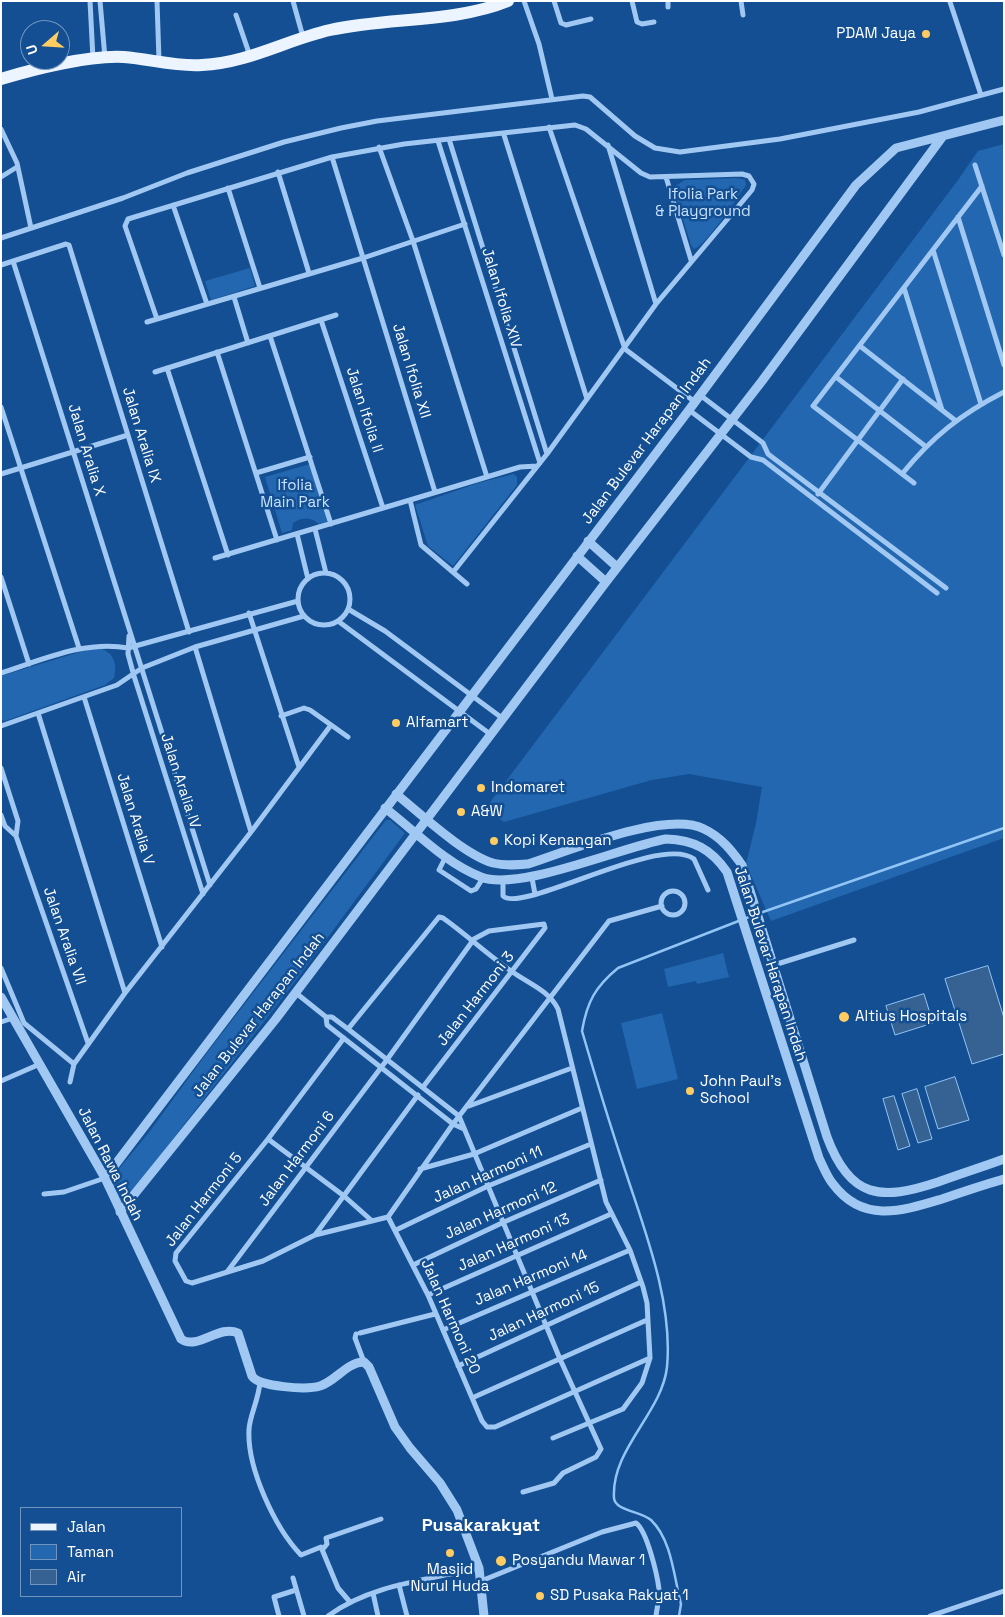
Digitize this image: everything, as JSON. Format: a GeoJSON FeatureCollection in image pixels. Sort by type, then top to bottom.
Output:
{"type":"FeatureCollection","features":[{"type":"Feature","properties":{"kind":"main road"},"geometry":{"type":"LineString","coordinates":[[1,80],[21,73],[99,59],[130,58],[159,63],[201,65],[250,57],[304,37],[368,22],[461,14],[488,9],[507,1]]}},
{"type":"Feature","properties":{"kind":"street"},"geometry":{"type":"LineString","coordinates":[[90,1],[90,13],[99,59]]}},
{"type":"Feature","properties":{"kind":"street"},"geometry":{"type":"LineString","coordinates":[[99,59],[100,1]]}},
{"type":"Feature","properties":{"kind":"street"},"geometry":{"type":"LineString","coordinates":[[157,1],[159,63]]}},
{"type":"Feature","properties":{"kind":"street"},"geometry":{"type":"LineString","coordinates":[[293,1],[304,37]]}},
{"type":"Feature","properties":{"kind":"street"},"geometry":{"type":"LineString","coordinates":[[524,1],[541,52],[552,98]]}},
{"type":"Feature","properties":{"kind":"street"},"geometry":{"type":"LineString","coordinates":[[554,1],[561,23],[566,25],[591,19]]}},
{"type":"Feature","properties":{"kind":"street"},"geometry":{"type":"LineString","coordinates":[[632,1],[637,22],[642,24],[654,22]]}},
{"type":"Feature","properties":{"kind":"street"},"geometry":{"type":"LineString","coordinates":[[741,1],[743,15]]}},
{"type":"Feature","properties":{"kind":"street"},"geometry":{"type":"LineString","coordinates":[[950,2],[981,95]]}},
{"type":"Feature","properties":{"kind":"street"},"geometry":{"type":"LineString","coordinates":[[90,13],[101,12]]}},
{"type":"Feature","properties":{"kind":"street"},"geometry":{"type":"LineString","coordinates":[[236,15],[250,57]]}},
{"type":"Feature","properties":{"kind":"street"},"geometry":{"type":"LineString","coordinates":[[1,238],[242,155],[341,128],[376,121],[552,98],[590,97],[635,136],[655,148],[680,152],[780,139],[919,112],[1004,89]]}},
{"type":"Feature","properties":{"kind":"street","name":"Jalan Bulevar Harapan Indah"},"geometry":{"type":"LineString","coordinates":[[105,1178],[470,695],[695,402],[856,185],[896,148],[1004,120]]}},
{"type":"Feature","properties":{"kind":"street"},"geometry":{"type":"LineString","coordinates":[[549,127],[625,349],[695,402],[732,420],[762,442],[768,454],[946,588]]}},
{"type":"Feature","properties":{"kind":"street"},"geometry":{"type":"LineString","coordinates":[[156,319],[125,226],[126,221],[332,156],[379,147],[504,135],[549,127],[580,127],[608,145],[641,173],[650,177],[742,174],[749,176],[754,184],[752,190],[656,304],[547,454],[454,571]]}},
{"type":"Feature","properties":{"kind":"street"},"geometry":{"type":"LineString","coordinates":[[1,129],[17,167],[30,228]]}},
{"type":"Feature","properties":{"kind":"street"},"geometry":{"type":"LineString","coordinates":[[504,135],[587,399]]}},
{"type":"Feature","properties":{"kind":"street","name":"Jalan Bulevar Harapan Indah"},"geometry":{"type":"LineString","coordinates":[[120,1212],[296,993],[502,718],[732,420],[943,136]]}},
{"type":"Feature","properties":{"kind":"street","name":"Jalan Ifolia XIV"},"geometry":{"type":"LineString","coordinates":[[449,139],[547,454]]}},
{"type":"Feature","properties":{"kind":"street","name":"Jalan Ifolia XIV"},"geometry":{"type":"LineString","coordinates":[[438,141],[538,464]]}},
{"type":"Feature","properties":{"kind":"street"},"geometry":{"type":"LineString","coordinates":[[608,145],[656,304]]}},
{"type":"Feature","properties":{"kind":"street"},"geometry":{"type":"LineString","coordinates":[[379,147],[413,241],[487,477]]}},
{"type":"Feature","properties":{"kind":"street","name":"Jalan Ifolia XII"},"geometry":{"type":"LineString","coordinates":[[332,156],[435,492]]}},
{"type":"Feature","properties":{"kind":"street"},"geometry":{"type":"LineString","coordinates":[[975,166],[1004,255]]}},
{"type":"Feature","properties":{"kind":"street"},"geometry":{"type":"LineString","coordinates":[[1,177],[17,167]]}},
{"type":"Feature","properties":{"kind":"street"},"geometry":{"type":"LineString","coordinates":[[278,172],[310,273]]}},
{"type":"Feature","properties":{"kind":"street"},"geometry":{"type":"LineString","coordinates":[[666,177],[692,260]]}},
{"type":"Feature","properties":{"kind":"street"},"geometry":{"type":"LineString","coordinates":[[914,483],[813,406],[982,186]]}},
{"type":"Feature","properties":{"kind":"street"},"geometry":{"type":"LineString","coordinates":[[228,188],[260,288]]}},
{"type":"Feature","properties":{"kind":"street"},"geometry":{"type":"LineString","coordinates":[[174,205],[207,304]]}},
{"type":"Feature","properties":{"kind":"street"},"geometry":{"type":"LineString","coordinates":[[958,217],[1004,365]]}},
{"type":"Feature","properties":{"kind":"street"},"geometry":{"type":"LineString","coordinates":[[147,322],[363,258],[465,224]]}},
{"type":"Feature","properties":{"kind":"street","name":"Jalan Aralia IX"},"geometry":{"type":"LineString","coordinates":[[13,261],[66,244],[69,245],[190,632]]}},
{"type":"Feature","properties":{"kind":"street"},"geometry":{"type":"LineString","coordinates":[[933,250],[981,404]]}},
{"type":"Feature","properties":{"kind":"street"},"geometry":{"type":"LineString","coordinates":[[1,265],[13,261]]}},
{"type":"Feature","properties":{"kind":"street","name":"Jalan Aralia X"},"geometry":{"type":"LineString","coordinates":[[13,261],[74,451],[129,634],[136,646],[210,885]]}},
{"type":"Feature","properties":{"kind":"street"},"geometry":{"type":"LineString","coordinates":[[904,288],[942,410]]}},
{"type":"Feature","properties":{"kind":"street"},"geometry":{"type":"LineString","coordinates":[[234,297],[248,343]]}},
{"type":"Feature","properties":{"kind":"street"},"geometry":{"type":"LineString","coordinates":[[155,372],[336,315]]}},
{"type":"Feature","properties":{"kind":"street","name":"Jalan Ifolia II"},"geometry":{"type":"LineString","coordinates":[[321,320],[383,508]]}},
{"type":"Feature","properties":{"kind":"street"},"geometry":{"type":"LineString","coordinates":[[270,336],[331,524]]}},
{"type":"Feature","properties":{"kind":"street"},"geometry":{"type":"LineString","coordinates":[[860,346],[956,421]]}},
{"type":"Feature","properties":{"kind":"street"},"geometry":{"type":"LineString","coordinates":[[218,352],[277,540]]}},
{"type":"Feature","properties":{"kind":"street"},"geometry":{"type":"LineString","coordinates":[[167,368],[228,554]]}},
{"type":"Feature","properties":{"kind":"street"},"geometry":{"type":"LineString","coordinates":[[836,377],[925,446]]}},
{"type":"Feature","properties":{"kind":"street"},"geometry":{"type":"LineString","coordinates":[[815,499],[903,379]]}},
{"type":"Feature","properties":{"kind":"street"},"geometry":{"type":"LineString","coordinates":[[902,474],[925,446],[956,421],[981,404],[1004,392]]}},
{"type":"Feature","properties":{"kind":"street"},"geometry":{"type":"LineString","coordinates":[[695,402],[721,434],[751,457],[763,460],[937,593]]}},
{"type":"Feature","properties":{"kind":"street"},"geometry":{"type":"LineString","coordinates":[[1,407],[79,648]]}},
{"type":"Feature","properties":{"kind":"street"},"geometry":{"type":"LineString","coordinates":[[1,474],[128,435]]}},
{"type":"Feature","properties":{"kind":"street"},"geometry":{"type":"LineString","coordinates":[[763,460],[768,454]]}},
{"type":"Feature","properties":{"kind":"street"},"geometry":{"type":"LineString","coordinates":[[256,473],[310,457]]}},
{"type":"Feature","properties":{"kind":"street"},"geometry":{"type":"LineString","coordinates":[[215,558],[520,467],[538,464]]}},
{"type":"Feature","properties":{"kind":"street"},"geometry":{"type":"LineString","coordinates":[[410,500],[420,545],[454,571],[467,584]]}},
{"type":"Feature","properties":{"kind":"street"},"geometry":{"type":"LineString","coordinates":[[315,528],[326,573]]}},
{"type":"Feature","properties":{"kind":"street"},"geometry":{"type":"LineString","coordinates":[[297,534],[308,579]]}},
{"type":"Feature","properties":{"kind":"street"},"geometry":{"type":"LineString","coordinates":[[588,541],[617,567]]}},
{"type":"Feature","properties":{"kind":"street"},"geometry":{"type":"LineString","coordinates":[[577,556],[606,582]]}},
{"type":"Feature","properties":{"kind":"street"},"geometry":{"type":"LineString","coordinates":[[326,573],[343,582],[348,590],[348,609],[338,621],[329,625],[320,625],[304,616],[298,601],[299,592],[308,579],[316,574],[326,573]]}},
{"type":"Feature","properties":{"kind":"street"},"geometry":{"type":"LineString","coordinates":[[1,577],[29,664]]}},
{"type":"Feature","properties":{"kind":"street"},"geometry":{"type":"LineString","coordinates":[[1,673],[79,648],[110,645],[128,648],[298,601]]}},
{"type":"Feature","properties":{"kind":"street"},"geometry":{"type":"LineString","coordinates":[[348,609],[385,632],[502,718]]}},
{"type":"Feature","properties":{"kind":"street"},"geometry":{"type":"LineString","coordinates":[[249,613],[298,767]]}},
{"type":"Feature","properties":{"kind":"street"},"geometry":{"type":"LineString","coordinates":[[1,726],[117,685],[134,676],[142,668],[195,648],[254,629],[304,616]]}},
{"type":"Feature","properties":{"kind":"street"},"geometry":{"type":"LineString","coordinates":[[338,621],[490,734]]}},
{"type":"Feature","properties":{"kind":"street","name":"Jalan Aralia IV"},"geometry":{"type":"LineString","coordinates":[[129,634],[128,648],[134,676],[203,894]]}},
{"type":"Feature","properties":{"kind":"street"},"geometry":{"type":"LineString","coordinates":[[195,648],[251,832]]}},
{"type":"Feature","properties":{"kind":"street","name":"Jalan Aralia V"},"geometry":{"type":"LineString","coordinates":[[84,697],[162,947]]}},
{"type":"Feature","properties":{"kind":"street"},"geometry":{"type":"LineString","coordinates":[[281,716],[304,708],[310,710],[348,737]]}},
{"type":"Feature","properties":{"kind":"street"},"geometry":{"type":"LineString","coordinates":[[38,713],[125,993]]}},
{"type":"Feature","properties":{"kind":"street"},"geometry":{"type":"LineString","coordinates":[[70,1082],[74,1064],[88,1043],[331,725]]}},
{"type":"Feature","properties":{"kind":"street","name":"Jalan Aralia VII"},"geometry":{"type":"LineString","coordinates":[[1,768],[18,821],[16,836],[88,1043]]}},
{"type":"Feature","properties":{"kind":"street","name":"Jalan Bulevar Harapan Indah"},"geometry":{"type":"LineString","coordinates":[[396,794],[474,855],[512,866],[528,864],[649,826],[678,823],[703,828],[724,842],[742,865],[825,1130],[835,1158],[847,1176],[865,1188],[885,1194],[914,1190],[1004,1160]]}},
{"type":"Feature","properties":{"kind":"street"},"geometry":{"type":"LineString","coordinates":[[385,808],[464,869],[483,878],[503,880],[532,878],[648,842],[666,839],[683,840],[699,844],[691,857]]}},
{"type":"Feature","properties":{"kind":"street","name":"Jalan Aralia VII"},"geometry":{"type":"LineString","coordinates":[[1,815],[5,826],[16,836]]}},
{"type":"Feature","properties":{"kind":"street"},"geometry":{"type":"LineString","coordinates":[[648,842],[652,856]]}},
{"type":"Feature","properties":{"kind":"street","name":"Jalan Bulevar Harapan Indah"},"geometry":{"type":"LineString","coordinates":[[699,844],[720,862],[727,872],[818,1158],[833,1185],[852,1202],[869,1209],[885,1212],[904,1210],[1004,1179]]}},
{"type":"Feature","properties":{"kind":"street"},"geometry":{"type":"LineString","coordinates":[[503,880],[503,896],[506,898],[535,894],[652,856],[674,853],[691,857],[697,864],[708,890]]}},
{"type":"Feature","properties":{"kind":"street"},"geometry":{"type":"LineString","coordinates":[[446,856],[439,870],[471,891],[476,889],[483,878]]}},
{"type":"Feature","properties":{"kind":"street"},"geometry":{"type":"LineString","coordinates":[[532,878],[535,894]]}},
{"type":"Feature","properties":{"kind":"street"},"geometry":{"type":"LineString","coordinates":[[670,891],[679,893],[684,899],[683,908],[676,914],[667,913],[662,906],[663,897],[670,891]]}},
{"type":"Feature","properties":{"kind":"street"},"geometry":{"type":"LineString","coordinates":[[388,1217],[453,1124],[552,998],[609,921],[662,906]]}},
{"type":"Feature","properties":{"kind":"street"},"geometry":{"type":"LineString","coordinates":[[348,1029],[437,918],[443,918],[474,940],[512,972],[552,998],[558,1009],[600,1180],[611,1214],[630,1250],[647,1303],[650,1358],[642,1383],[623,1409],[553,1438]]}},
{"type":"Feature","properties":{"kind":"street","name":"Jalan Harmoni 3"},"geometry":{"type":"LineString","coordinates":[[424,1087],[545,928],[545,925],[489,931],[474,940]]}},
{"type":"Feature","properties":{"kind":"street","name":"Jalan Harmoni 6"},"geometry":{"type":"LineString","coordinates":[[227,1272],[306,1169],[474,940]]}},
{"type":"Feature","properties":{"kind":"street"},"geometry":{"type":"LineString","coordinates":[[774,965],[854,940]]}},
{"type":"Feature","properties":{"kind":"street"},"geometry":{"type":"LineString","coordinates":[[1,968],[24,1023],[74,1064]]}},
{"type":"Feature","properties":{"kind":"street"},"geometry":{"type":"LineString","coordinates":[[296,993],[326,1018],[327,1025],[453,1124],[464,1129]]}},
{"type":"Feature","properties":{"kind":"street","name":"Jalan Rawa Indah"},"geometry":{"type":"LineString","coordinates":[[1,997],[105,1178],[175,1331],[181,1339],[190,1342],[226,1330],[238,1333],[252,1376],[260,1382]]}},
{"type":"Feature","properties":{"kind":"street"},"geometry":{"type":"LineString","coordinates":[[775,1018],[789,1014]]}},
{"type":"Feature","properties":{"kind":"street"},"geometry":{"type":"LineString","coordinates":[[326,1018],[332,1017],[386,1061],[424,1087],[459,1116],[560,1359],[601,1449],[599,1456],[562,1474],[554,1483],[523,1492]]}},
{"type":"Feature","properties":{"kind":"street"},"geometry":{"type":"LineString","coordinates":[[1,1022],[13,1018]]}},
{"type":"Feature","properties":{"kind":"street","name":"Jalan Harmoni 5"},"geometry":{"type":"LineString","coordinates":[[344,1038],[268,1139],[176,1253],[175,1261],[186,1282],[192,1284],[263,1261],[315,1235],[388,1217]]}},
{"type":"Feature","properties":{"kind":"street"},"geometry":{"type":"LineString","coordinates":[[1,1081],[40,1064]]}},
{"type":"Feature","properties":{"kind":"street"},"geometry":{"type":"LineString","coordinates":[[469,1106],[572,1068]]}},
{"type":"Feature","properties":{"kind":"street"},"geometry":{"type":"LineString","coordinates":[[315,1235],[418,1095]]}},
{"type":"Feature","properties":{"kind":"street"},"geometry":{"type":"LineString","coordinates":[[420,1170],[474,1154],[582,1108]]}},
{"type":"Feature","properties":{"kind":"street"},"geometry":{"type":"LineString","coordinates":[[811,1134],[825,1130]]}},
{"type":"Feature","properties":{"kind":"street"},"geometry":{"type":"LineString","coordinates":[[268,1139],[344,1196],[371,1220]]}},
{"type":"Feature","properties":{"kind":"street","name":"Jalan Harmoni 11"},"geometry":{"type":"LineString","coordinates":[[396,1230],[488,1186],[591,1144]]}},
{"type":"Feature","properties":{"kind":"street"},"geometry":{"type":"LineString","coordinates":[[44,1194],[64,1192],[105,1178]]}},
{"type":"Feature","properties":{"kind":"street","name":"Jalan Harmoni 12"},"geometry":{"type":"LineString","coordinates":[[413,1265],[600,1180]]}},
{"type":"Feature","properties":{"kind":"street","name":"Jalan Harmoni 13"},"geometry":{"type":"LineString","coordinates":[[428,1295],[611,1214]]}},
{"type":"Feature","properties":{"kind":"street","name":"Jalan Harmoni 20"},"geometry":{"type":"LineString","coordinates":[[388,1217],[428,1295],[434,1314],[487,1427],[495,1427],[574,1390]]}},
{"type":"Feature","properties":{"kind":"street","name":"Jalan Harmoni 14"},"geometry":{"type":"LineString","coordinates":[[443,1330],[630,1250]]}},
{"type":"Feature","properties":{"kind":"street","name":"Jalan Harmoni 15"},"geometry":{"type":"LineString","coordinates":[[458,1366],[641,1282]]}},
{"type":"Feature","properties":{"kind":"street"},"geometry":{"type":"LineString","coordinates":[[434,1314],[358,1334],[355,1338],[364,1362],[369,1367],[395,1426],[410,1448],[440,1483],[457,1510],[479,1568],[484,1616]]}},
{"type":"Feature","properties":{"kind":"street"},"geometry":{"type":"LineString","coordinates":[[472,1398],[647,1320]]}},
{"type":"Feature","properties":{"kind":"street"},"geometry":{"type":"LineString","coordinates":[[574,1390],[650,1358]]}},
{"type":"Feature","properties":{"kind":"street"},"geometry":{"type":"LineString","coordinates":[[323,1549],[322,1547],[301,1555],[289,1542],[275,1521],[257,1476],[250,1452],[249,1428],[260,1382],[298,1387],[320,1386],[332,1380],[352,1365],[364,1362]]}},
{"type":"Feature","properties":{"kind":"street"},"geometry":{"type":"LineString","coordinates":[[323,1549],[327,1544],[326,1538],[382,1519]]}},
{"type":"Feature","properties":{"kind":"street"},"geometry":{"type":"LineString","coordinates":[[481,1581],[602,1532],[636,1523],[649,1548],[659,1589],[656,1616]]}},
{"type":"Feature","properties":{"kind":"street"},"geometry":{"type":"LineString","coordinates":[[323,1549],[338,1588],[350,1602]]}},
{"type":"Feature","properties":{"kind":"street"},"geometry":{"type":"LineString","coordinates":[[328,1616],[350,1602],[399,1585],[479,1568]]}},
{"type":"Feature","properties":{"kind":"street"},"geometry":{"type":"LineString","coordinates":[[293,1578],[304,1616]]}},
{"type":"Feature","properties":{"kind":"street"},"geometry":{"type":"LineString","coordinates":[[399,1585],[407,1616]]}},
{"type":"Feature","properties":{"kind":"street"},"geometry":{"type":"LineString","coordinates":[[279,1616],[274,1597],[296,1590]]}},
{"type":"Feature","properties":{"kind":"street"},"geometry":{"type":"LineString","coordinates":[[930,1616],[1004,1590]]}},
{"type":"Feature","properties":{"kind":"street"},"geometry":{"type":"LineString","coordinates":[[373,1594],[378,1616]]}},
{"type":"Feature","properties":{"kind":"green space"},"geometry":{"type":"Polygon","coordinates":[[[1004,144],[1004,838],[771,921],[746,864],[762,787],[689,774],[652,780],[504,822],[485,809],[978,151],[1004,144]]]}},
{"type":"Feature","properties":{"kind":"green space","name":"Ifolia Park & Playground"},"geometry":{"type":"Polygon","coordinates":[[[736,178],[745,180],[746,185],[706,240],[694,249],[691,245],[674,191],[675,186],[685,180],[736,178]]]}},
{"type":"Feature","properties":{"kind":"green space"},"geometry":{"type":"Polygon","coordinates":[[[250,268],[255,286],[211,300],[205,281],[250,268]]]}},
{"type":"Feature","properties":{"kind":"green space","name":"Ifolia Main Park"},"geometry":{"type":"Polygon","coordinates":[[[310,464],[329,521],[319,524],[309,519],[300,520],[293,523],[292,530],[282,533],[265,477],[310,464]]]}},
{"type":"Feature","properties":{"kind":"green space"},"geometry":{"type":"Polygon","coordinates":[[[514,474],[517,477],[517,485],[453,566],[428,546],[415,505],[478,483],[514,474]]]}},
{"type":"Feature","properties":{"kind":"green space"},"geometry":{"type":"Polygon","coordinates":[[[96,647],[107,651],[115,662],[114,678],[105,685],[5,721],[1,720],[1,676],[96,647]]]}},
{"type":"Feature","properties":{"kind":"green space"},"geometry":{"type":"Polygon","coordinates":[[[386,820],[390,820],[405,833],[297,979],[124,1202],[119,1201],[109,1181],[150,1131],[203,1058],[386,820]]]}},
{"type":"Feature","properties":{"kind":"green space"},"geometry":{"type":"Polygon","coordinates":[[[723,953],[729,977],[697,984],[696,981],[668,987],[664,969],[723,953]]]}},
{"type":"Feature","properties":{"kind":"green space"},"geometry":{"type":"Polygon","coordinates":[[[662,1013],[678,1079],[637,1089],[621,1023],[662,1013]]]}},
{"type":"Feature","properties":{"kind":"water"},"geometry":{"type":"Polygon","coordinates":[[[988,966],[1004,1018],[1004,1054],[972,1064],[945,979],[988,966]]]}},
{"type":"Feature","properties":{"kind":"water"},"geometry":{"type":"Polygon","coordinates":[[[924,994],[933,1023],[895,1035],[886,1006],[924,994]]]}},
{"type":"Feature","properties":{"kind":"water"},"geometry":{"type":"Polygon","coordinates":[[[955,1077],[969,1120],[938,1129],[925,1087],[955,1077]]]}},
{"type":"Feature","properties":{"kind":"water"},"geometry":{"type":"Polygon","coordinates":[[[917,1089],[932,1139],[918,1143],[902,1094],[917,1089]]]}},
{"type":"Feature","properties":{"kind":"water"},"geometry":{"type":"Polygon","coordinates":[[[894,1096],[910,1146],[898,1150],[883,1099],[894,1096]]]}},
{"type":"Feature","properties":{"kind":"waterway"},"geometry":{"type":"LineString","coordinates":[[760,913],[1004,828]]}},
{"type":"Feature","properties":{"kind":"waterway"},"geometry":{"type":"LineString","coordinates":[[679,1616],[681,1604],[664,1538],[651,1520],[619,1506],[614,1498],[615,1480],[620,1463],[656,1400],[663,1384],[667,1367],[668,1343],[662,1294],[650,1245],[582,1031],[586,1012],[593,996],[603,982],[618,968],[754,915]]}},
{"type":"Feature","properties":{"kind":"place","name":"PDAM Jaya"},"geometry":{"type":"Point","coordinates":[926,34]}},
{"type":"Feature","properties":{"kind":"place","name":"Alfamart"},"geometry":{"type":"Point","coordinates":[396,723]}},
{"type":"Feature","properties":{"kind":"place","name":"Indomaret"},"geometry":{"type":"Point","coordinates":[481,788]}},
{"type":"Feature","properties":{"kind":"place","name":"A&W"},"geometry":{"type":"Point","coordinates":[461,812]}},
{"type":"Feature","properties":{"kind":"place","name":"Kopi Kenangan"},"geometry":{"type":"Point","coordinates":[494,841]}},
{"type":"Feature","properties":{"kind":"place","name":"Altius Hospitals"},"geometry":{"type":"Point","coordinates":[844,1017]}},
{"type":"Feature","properties":{"kind":"place","name":"John Paul's School"},"geometry":{"type":"Point","coordinates":[690,1091]}},
{"type":"Feature","properties":{"kind":"place","name":"Masjid Nurul Huda"},"geometry":{"type":"Point","coordinates":[450,1553]}},
{"type":"Feature","properties":{"kind":"place","name":"Posyandu Mawar 1"},"geometry":{"type":"Point","coordinates":[501,1561]}},
{"type":"Feature","properties":{"kind":"place","name":"SD Pusaka Rakyat 1"},"geometry":{"type":"Point","coordinates":[540,1596]}},
{"type":"Feature","properties":{"kind":"district","name":"Pusakarakyat"},"geometry":{"type":"Point","coordinates":[481,1526]}}]}
